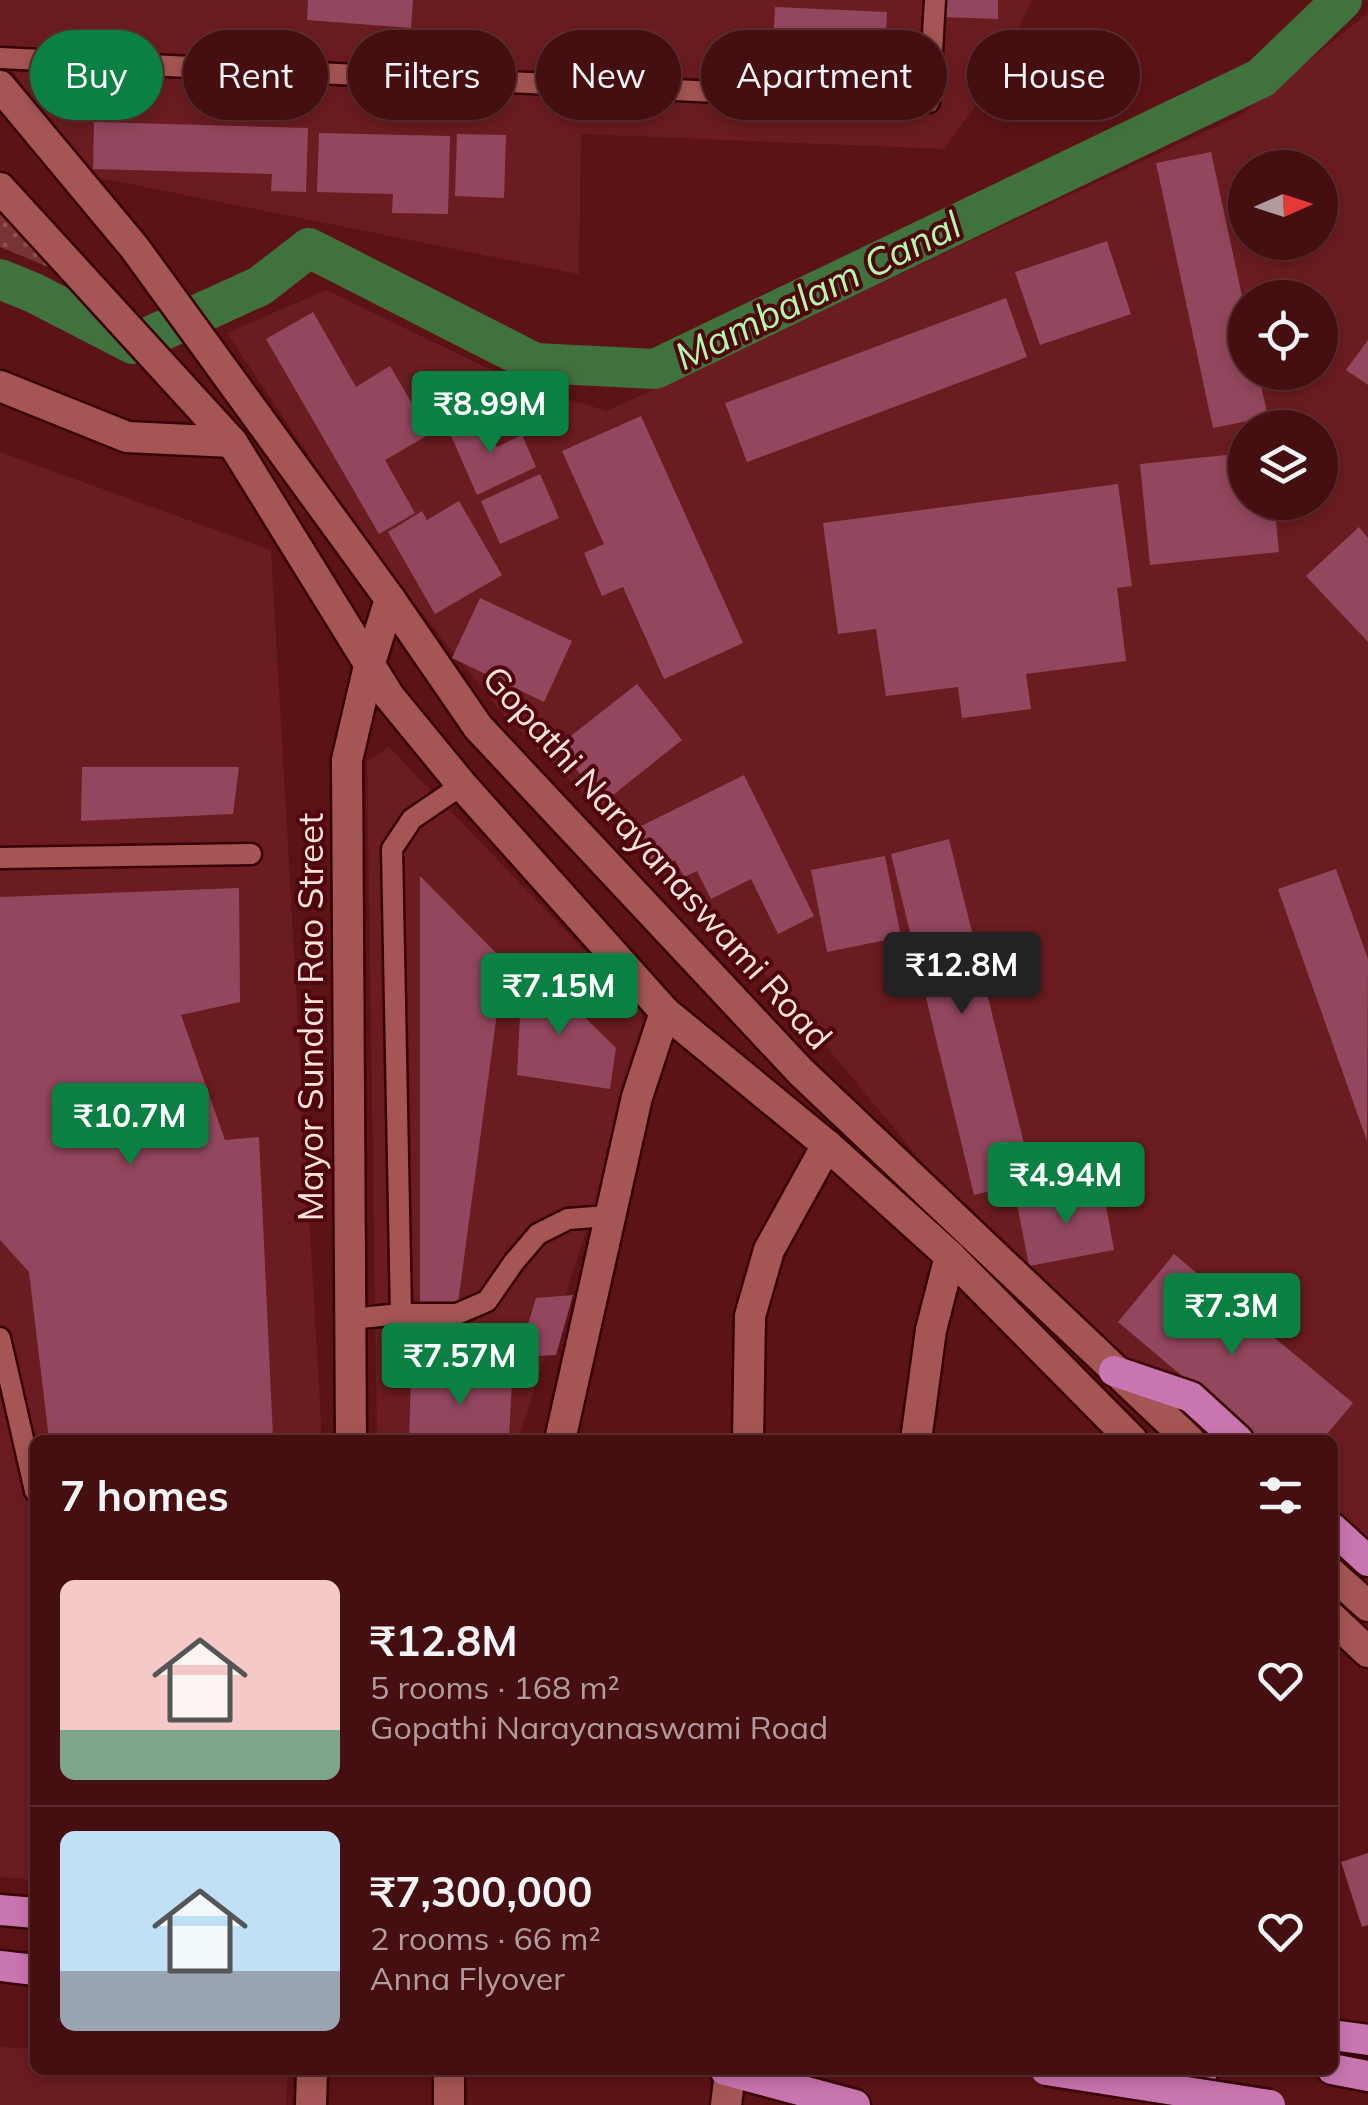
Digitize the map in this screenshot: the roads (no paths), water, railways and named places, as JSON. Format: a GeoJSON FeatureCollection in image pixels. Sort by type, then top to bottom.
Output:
{"type":"FeatureCollection","features":[{"type":"Feature","properties":{"kind":"main road","name":"Gopathi Narayanaswami Road"},"geometry":{"type":"LineString","coordinates":[[0,86],[134,247],[390,599],[478,728],[802,1072],[1181,1433]]}},
{"type":"Feature","properties":{"kind":"main road"},"geometry":{"type":"LineString","coordinates":[[6,194],[232,442],[388,696],[462,786],[666,1012],[827,1145],[950,1256],[1127,1435]]}},
{"type":"Feature","properties":{"kind":"main road"},"geometry":{"type":"LineString","coordinates":[[0,386],[127,438],[232,442]]}},
{"type":"Feature","properties":{"kind":"main road","name":"Mayor Sundar Rao Street"},"geometry":{"type":"LineString","coordinates":[[351,1435],[347,760],[369,666],[390,599]]}},
{"type":"Feature","properties":{"kind":"main road"},"geometry":{"type":"LineString","coordinates":[[561,1435],[637,1097],[666,1012]]}},
{"type":"Feature","properties":{"kind":"main road"},"geometry":{"type":"LineString","coordinates":[[748,1435],[750,1316],[769,1250],[827,1145]]}},
{"type":"Feature","properties":{"kind":"main road"},"geometry":{"type":"LineString","coordinates":[[917,1435],[932,1330],[950,1256]]}},
{"type":"Feature","properties":{"kind":"main road"},"geometry":{"type":"LineString","coordinates":[[1114,1371],[1192,1397],[1233,1435]]}},
{"type":"Feature","properties":{"kind":"main road"},"geometry":{"type":"LineString","coordinates":[[1338,1534],[1368,1561]]}},
{"type":"Feature","properties":{"kind":"main road"},"geometry":{"type":"LineString","coordinates":[[1338,1579],[1368,1606]]}},
{"type":"Feature","properties":{"kind":"main road"},"geometry":{"type":"LineString","coordinates":[[1338,1624],[1368,1652]]}},
{"type":"Feature","properties":{"kind":"main road"},"geometry":{"type":"LineString","coordinates":[[0,1910],[30,1913]]}},
{"type":"Feature","properties":{"kind":"main road"},"geometry":{"type":"LineString","coordinates":[[0,1966],[30,1969]]}},
{"type":"Feature","properties":{"kind":"main road"},"geometry":{"type":"LineString","coordinates":[[1338,2036],[1368,2040]]}},
{"type":"Feature","properties":{"kind":"main road"},"geometry":{"type":"LineString","coordinates":[[1338,2070],[1368,2076]]}},
{"type":"Feature","properties":{"kind":"main road"},"geometry":{"type":"LineString","coordinates":[[311,2105],[312,2075]]}},
{"type":"Feature","properties":{"kind":"main road"},"geometry":{"type":"LineString","coordinates":[[448,2105],[450,2075]]}},
{"type":"Feature","properties":{"kind":"main road"},"geometry":{"type":"LineString","coordinates":[[726,2105],[728,2075]]}},
{"type":"Feature","properties":{"kind":"main road"},"geometry":{"type":"LineString","coordinates":[[743,2075],[854,2105]]}},
{"type":"Feature","properties":{"kind":"main road"},"geometry":{"type":"LineString","coordinates":[[1078,2075],[1270,2105]]}},
{"type":"Feature","properties":{"kind":"main road"},"geometry":{"type":"LineString","coordinates":[[1187,2105],[1200,2075]]}},
{"type":"Feature","properties":{"kind":"lane"},"geometry":{"type":"LineString","coordinates":[[0,58],[929,102],[935,0]]}},
{"type":"Feature","properties":{"kind":"lane"},"geometry":{"type":"LineString","coordinates":[[401,1314],[392,849],[412,819],[462,786]]}},
{"type":"Feature","properties":{"kind":"lane"},"geometry":{"type":"LineString","coordinates":[[0,858],[251,854]]}},
{"type":"Feature","properties":{"kind":"lane"},"geometry":{"type":"LineString","coordinates":[[350,1319],[457,1314],[488,1301],[538,1234],[568,1219],[608,1216]]}},
{"type":"Feature","properties":{"kind":"lane"},"geometry":{"type":"LineString","coordinates":[[0,1338],[30,1469]]}},
{"type":"Feature","properties":{"kind":"waterway","name":"Mambalam Canal"},"geometry":{"type":"LineString","coordinates":[[0,279],[133,344],[260,286],[309,248],[535,363],[655,369],[1261,78],[1342,0]]}}]}
